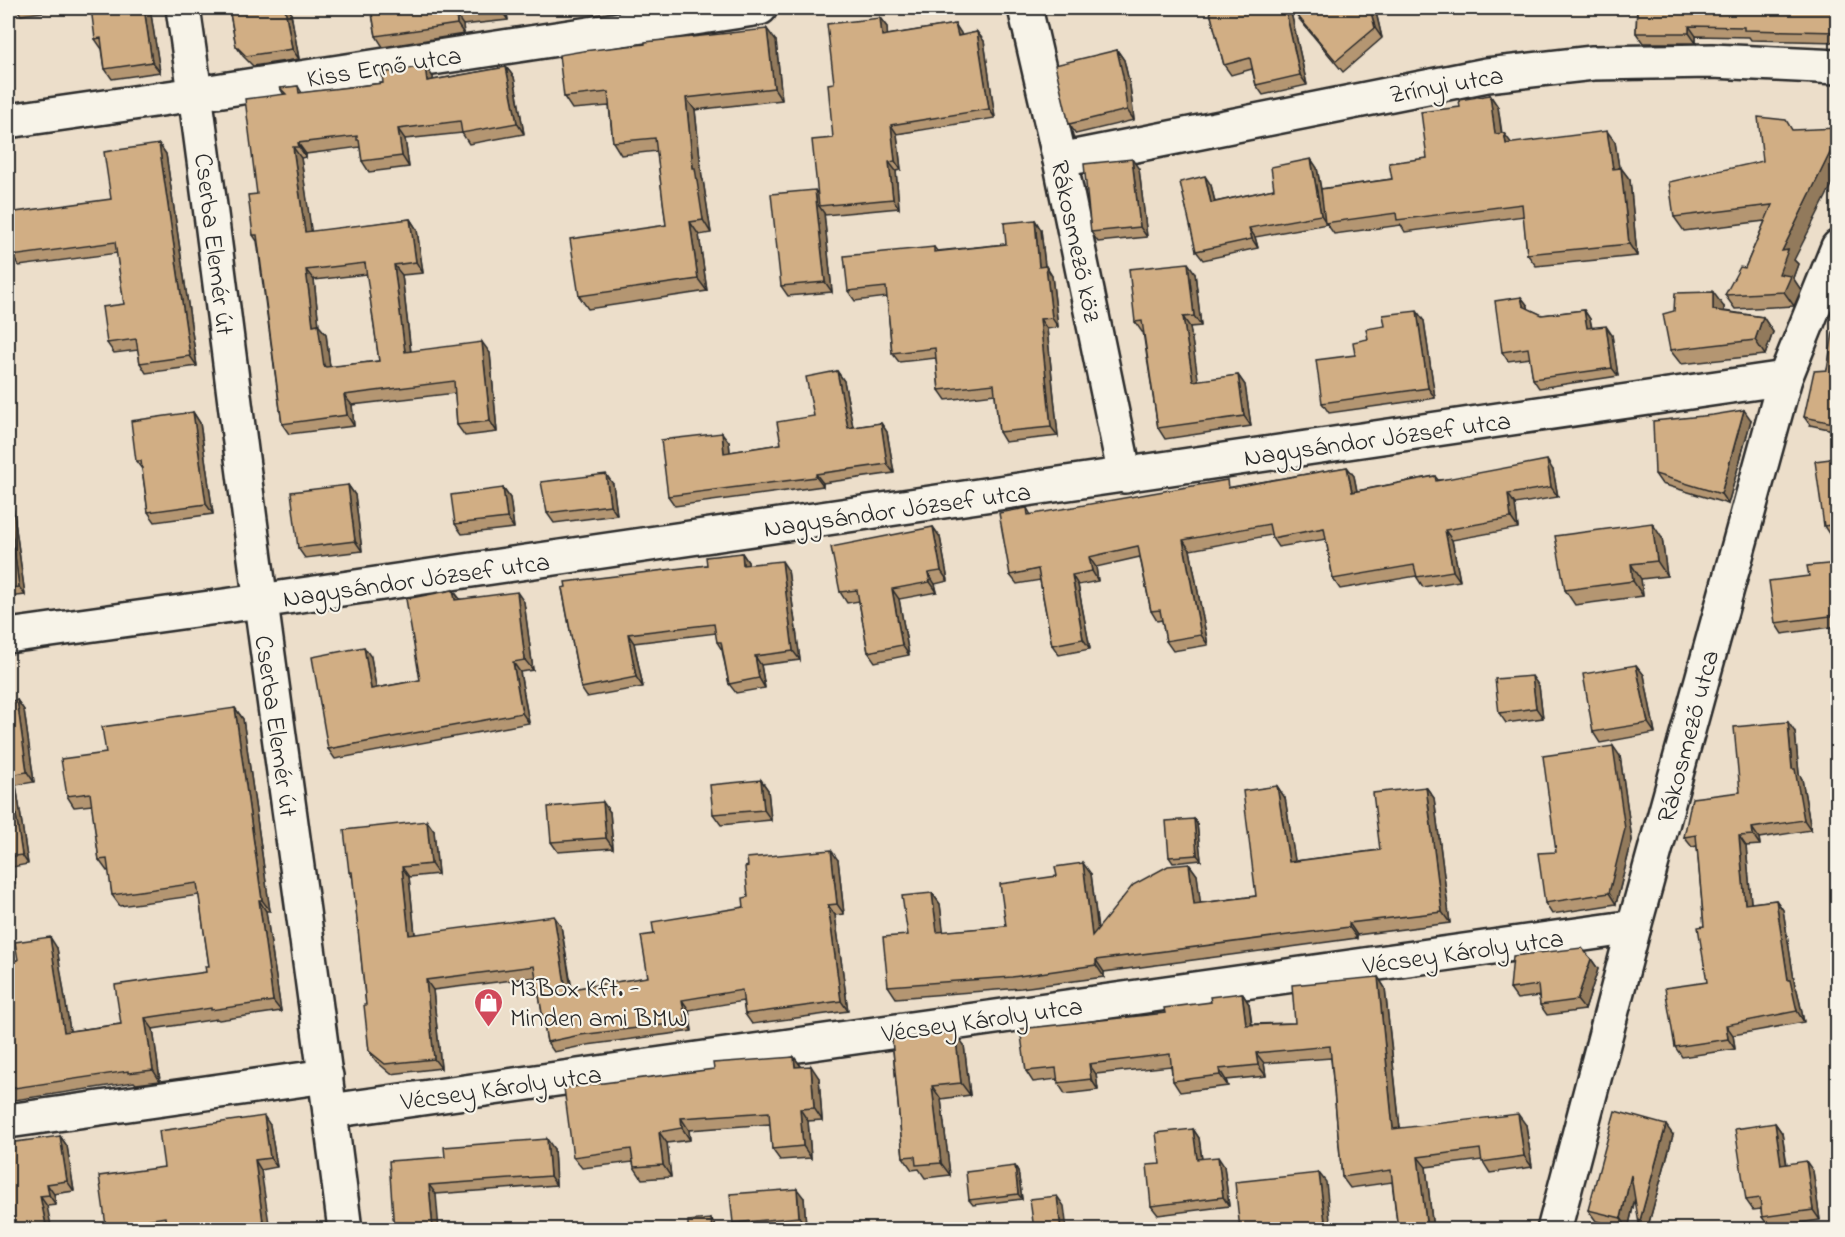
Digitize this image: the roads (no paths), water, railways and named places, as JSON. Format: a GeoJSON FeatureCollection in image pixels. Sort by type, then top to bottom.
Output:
{"type":"FeatureCollection","features":[{"type":"Feature","properties":{"kind":"street","name":"Cserba Elemér út"},"geometry":{"type":"LineString","coordinates":[[183,8],[345,1230]]}},
{"type":"Feature","properties":{"kind":"street","name":"Kiss Ernő utca"},"geometry":{"type":"LineString","coordinates":[[8,121],[760,8]]}},
{"type":"Feature","properties":{"kind":"street","name":"Rákosmező köz"},"geometry":{"type":"LineString","coordinates":[[1025,8],[1060,160],[1125,476]]}},
{"type":"Feature","properties":{"kind":"street","name":"Zrínyi utca"},"geometry":{"type":"LineString","coordinates":[[1060,160],[1487,75],[1593,63],[1712,61],[1838,67]]}},
{"type":"Feature","properties":{"kind":"street","name":"Rákosmező utca"},"geometry":{"type":"LineString","coordinates":[[1554,1230],[1634,927],[1785,378],[1838,247]]}},
{"type":"Feature","properties":{"kind":"street","name":"Nagysándor József utca"},"geometry":{"type":"LineString","coordinates":[[8,636],[1125,476],[1785,378]]}},
{"type":"Feature","properties":{"kind":"street","name":"Vécsey Károly utca"},"geometry":{"type":"LineString","coordinates":[[330,1111],[1634,927]]}},
{"type":"Feature","properties":{"kind":"street"},"geometry":{"type":"LineString","coordinates":[[8,1121],[326,1076]]}},
{"type":"Feature","properties":{"kind":"place","name":"M3Box Kft. - Minden ami BMW"},"geometry":{"type":"Point","coordinates":[489,1028]}}]}
